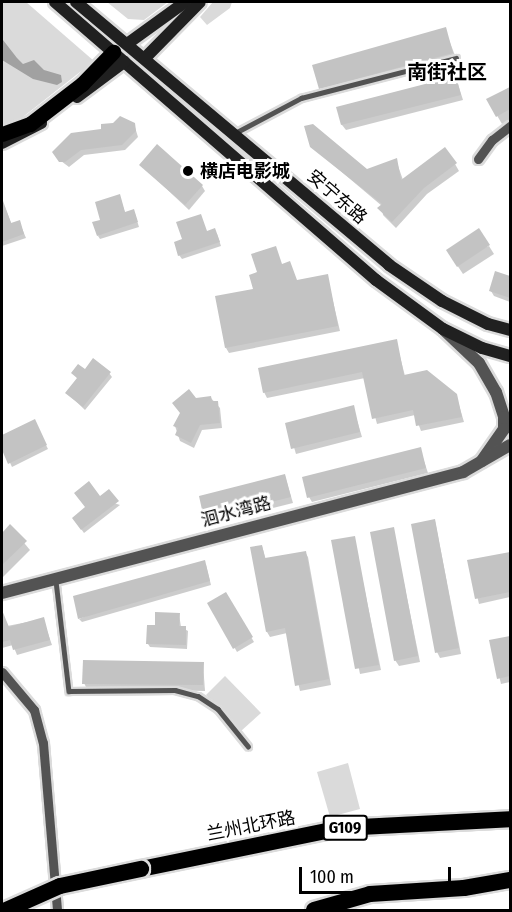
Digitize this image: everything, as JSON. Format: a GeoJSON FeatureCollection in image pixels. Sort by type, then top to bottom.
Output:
{"type":"FeatureCollection","features":[{"type":"Feature","properties":{"kind":"highway","name":"兰州北环路"},"geometry":{"type":"LineString","coordinates":[[6,910],[60,886],[341,828],[510,819]]}},
{"type":"Feature","properties":{"kind":"highway"},"geometry":{"type":"LineString","coordinates":[[314,910],[370,894],[464,888],[510,880]]}},
{"type":"Feature","properties":{"kind":"main road"},"geometry":{"type":"LineString","coordinates":[[55,2],[121,53],[376,280],[443,329],[482,348],[510,356]]}},
{"type":"Feature","properties":{"kind":"main road"},"geometry":{"type":"LineString","coordinates":[[76,2],[121,53]]}},
{"type":"Feature","properties":{"kind":"main road"},"geometry":{"type":"LineString","coordinates":[[2,134],[30,124],[185,2]]}},
{"type":"Feature","properties":{"kind":"main road"},"geometry":{"type":"LineString","coordinates":[[145,58],[200,2]]}},
{"type":"Feature","properties":{"kind":"main road"},"geometry":{"type":"LineString","coordinates":[[2,143],[28,133],[121,53]]}},
{"type":"Feature","properties":{"kind":"main road","name":"安宁东路"},"geometry":{"type":"LineString","coordinates":[[121,53],[145,58],[388,265],[442,301],[488,324],[510,330]]}},
{"type":"Feature","properties":{"kind":"street"},"geometry":{"type":"LineString","coordinates":[[478,159],[492,140],[510,126]]}},
{"type":"Feature","properties":{"kind":"street"},"geometry":{"type":"LineString","coordinates":[[443,329],[480,363],[496,392],[504,417],[504,429],[480,465]]}},
{"type":"Feature","properties":{"kind":"street","name":"洄水湾路"},"geometry":{"type":"LineString","coordinates":[[2,593],[480,465],[510,446]]}},
{"type":"Feature","properties":{"kind":"street"},"geometry":{"type":"LineString","coordinates":[[2,672],[34,710],[43,743],[57,910]]}},
{"type":"Feature","properties":{"kind":"lane"},"geometry":{"type":"LineString","coordinates":[[235,133],[301,98],[456,58]]}},
{"type":"Feature","properties":{"kind":"lane"},"geometry":{"type":"LineString","coordinates":[[56,578],[69,692],[175,690],[198,696],[218,709],[248,746]]}},
{"type":"Feature","properties":{"kind":"shaded area"},"geometry":{"type":"Polygon","coordinates":[[[2,2],[26,2],[94,61],[14,124],[2,128],[2,2]]]}},
{"type":"Feature","properties":{"kind":"shaded area"},"geometry":{"type":"Polygon","coordinates":[[[107,2],[168,2],[144,20],[128,19],[107,2]]]}},
{"type":"Feature","properties":{"kind":"shaded area"},"geometry":{"type":"Polygon","coordinates":[[[213,2],[232,2],[230,8],[207,25],[200,17],[213,2]]]}},
{"type":"Feature","properties":{"kind":"shaded area"},"geometry":{"type":"Polygon","coordinates":[[[2,17],[3,40],[17,58],[23,64],[34,60],[44,70],[61,75],[62,82],[57,85],[33,79],[2,60],[2,17]]]}},
{"type":"Feature","properties":{"kind":"shaded area"},"geometry":{"type":"Polygon","coordinates":[[[225,676],[261,713],[241,731],[206,695],[225,676]]]}},
{"type":"Feature","properties":{"kind":"shaded area"},"geometry":{"type":"Polygon","coordinates":[[[348,763],[360,809],[330,817],[317,772],[348,763]]]}},
{"type":"Feature","properties":{"kind":"building"},"geometry":{"type":"Polygon","coordinates":[[[446,27],[453,53],[319,89],[312,65],[446,27]]]}},
{"type":"Feature","properties":{"kind":"building"},"geometry":{"type":"Polygon","coordinates":[[[456,76],[461,95],[341,125],[336,107],[456,76]]]}},
{"type":"Feature","properties":{"kind":"building"},"geometry":{"type":"Polygon","coordinates":[[[510,87],[510,109],[496,117],[486,99],[510,87]]]}},
{"type":"Feature","properties":{"kind":"building"},"geometry":{"type":"Polygon","coordinates":[[[120,116],[135,123],[136,131],[122,145],[81,150],[65,162],[59,162],[52,152],[71,133],[101,129],[101,124],[113,123],[120,116]]]}},
{"type":"Feature","properties":{"kind":"building"},"geometry":{"type":"Polygon","coordinates":[[[313,124],[367,169],[397,158],[401,180],[445,147],[457,163],[424,188],[392,222],[377,208],[382,204],[310,147],[304,126],[313,124]]]}},
{"type":"Feature","properties":{"kind":"building"},"geometry":{"type":"Polygon","coordinates":[[[157,144],[203,185],[185,205],[139,165],[157,144]]]}},
{"type":"Feature","properties":{"kind":"building"},"geometry":{"type":"Polygon","coordinates":[[[120,194],[125,212],[134,209],[138,222],[97,236],[92,222],[100,220],[95,202],[120,194]]]}},
{"type":"Feature","properties":{"kind":"building"},"geometry":{"type":"Polygon","coordinates":[[[2,198],[11,223],[20,220],[24,234],[2,242],[2,198]]]}},
{"type":"Feature","properties":{"kind":"building"},"geometry":{"type":"Polygon","coordinates":[[[201,214],[207,231],[215,228],[220,242],[178,256],[174,242],[182,239],[176,222],[201,214]]]}},
{"type":"Feature","properties":{"kind":"building"},"geometry":{"type":"Polygon","coordinates":[[[479,228],[490,245],[457,267],[446,250],[479,228]]]}},
{"type":"Feature","properties":{"kind":"building"},"geometry":{"type":"Polygon","coordinates":[[[276,246],[282,264],[290,261],[297,280],[328,274],[338,326],[225,348],[215,296],[253,289],[249,275],[257,272],[251,254],[276,246]]]}},
{"type":"Feature","properties":{"kind":"building"},"geometry":{"type":"Polygon","coordinates":[[[495,271],[510,276],[510,298],[489,291],[495,271]]]}},
{"type":"Feature","properties":{"kind":"building"},"geometry":{"type":"Polygon","coordinates":[[[397,339],[404,375],[427,370],[457,394],[462,417],[416,426],[413,410],[372,419],[362,372],[263,393],[258,368],[397,339]]]}},
{"type":"Feature","properties":{"kind":"building"},"geometry":{"type":"Polygon","coordinates":[[[93,358],[111,372],[83,407],[65,393],[77,378],[71,373],[78,364],[85,369],[93,358]]]}},
{"type":"Feature","properties":{"kind":"building"},"geometry":{"type":"Polygon","coordinates":[[[189,389],[196,398],[211,396],[212,401],[218,401],[220,423],[200,425],[191,443],[175,435],[178,428],[173,426],[180,413],[172,403],[189,389]]]}},
{"type":"Feature","properties":{"kind":"building"},"geometry":{"type":"Polygon","coordinates":[[[354,405],[360,432],[291,449],[285,423],[354,405]]]}},
{"type":"Feature","properties":{"kind":"building"},"geometry":{"type":"Polygon","coordinates":[[[35,419],[47,445],[8,464],[2,450],[2,435],[35,419]]]}},
{"type":"Feature","properties":{"kind":"building"},"geometry":{"type":"Polygon","coordinates":[[[421,447],[426,468],[307,498],[302,477],[421,447]]]}},
{"type":"Feature","properties":{"kind":"building"},"geometry":{"type":"Polygon","coordinates":[[[285,474],[291,497],[204,519],[199,496],[285,474]]]}},
{"type":"Feature","properties":{"kind":"building"},"geometry":{"type":"Polygon","coordinates":[[[89,481],[100,496],[109,489],[119,501],[81,530],[72,518],[85,507],[74,493],[89,481]]]}},
{"type":"Feature","properties":{"kind":"building"},"geometry":{"type":"Polygon","coordinates":[[[435,519],[459,648],[435,653],[411,524],[435,519]]]}},
{"type":"Feature","properties":{"kind":"building"},"geometry":{"type":"Polygon","coordinates":[[[10,524],[27,541],[2,565],[2,533],[10,524]]]}},
{"type":"Feature","properties":{"kind":"building"},"geometry":{"type":"Polygon","coordinates":[[[394,527],[418,656],[394,661],[370,532],[394,527]]]}},
{"type":"Feature","properties":{"kind":"building"},"geometry":{"type":"Polygon","coordinates":[[[355,536],[379,665],[355,669],[331,540],[355,536]]]}},
{"type":"Feature","properties":{"kind":"building"},"geometry":{"type":"Polygon","coordinates":[[[262,545],[265,558],[306,551],[329,679],[295,686],[285,628],[266,632],[250,547],[262,545]]]}},
{"type":"Feature","properties":{"kind":"building"},"geometry":{"type":"Polygon","coordinates":[[[510,552],[510,592],[475,599],[467,560],[510,552]]]}},
{"type":"Feature","properties":{"kind":"building"},"geometry":{"type":"Polygon","coordinates":[[[205,560],[210,581],[78,619],[73,596],[205,560]]]}},
{"type":"Feature","properties":{"kind":"building"},"geometry":{"type":"Polygon","coordinates":[[[226,592],[253,637],[233,649],[207,603],[226,592]]]}},
{"type":"Feature","properties":{"kind":"building"},"geometry":{"type":"Polygon","coordinates":[[[2,610],[9,627],[44,617],[50,640],[13,650],[10,640],[2,642],[2,610]]]}},
{"type":"Feature","properties":{"kind":"building"},"geometry":{"type":"Polygon","coordinates":[[[155,612],[180,613],[179,626],[186,626],[186,645],[146,644],[147,625],[155,625],[155,612]]]}},
{"type":"Feature","properties":{"kind":"building"},"geometry":{"type":"Polygon","coordinates":[[[510,636],[510,676],[497,679],[489,640],[510,636]]]}},
{"type":"Feature","properties":{"kind":"building"},"geometry":{"type":"Polygon","coordinates":[[[83,660],[204,662],[203,685],[82,684],[83,660]]]}},
{"type":"Feature","properties":{"kind":"place","name":"横店电影城"},"geometry":{"type":"Point","coordinates":[188,171]}},
{"type":"Feature","properties":{"kind":"district","name":"南街社区"},"geometry":{"type":"Point","coordinates":[447,72]}}]}
